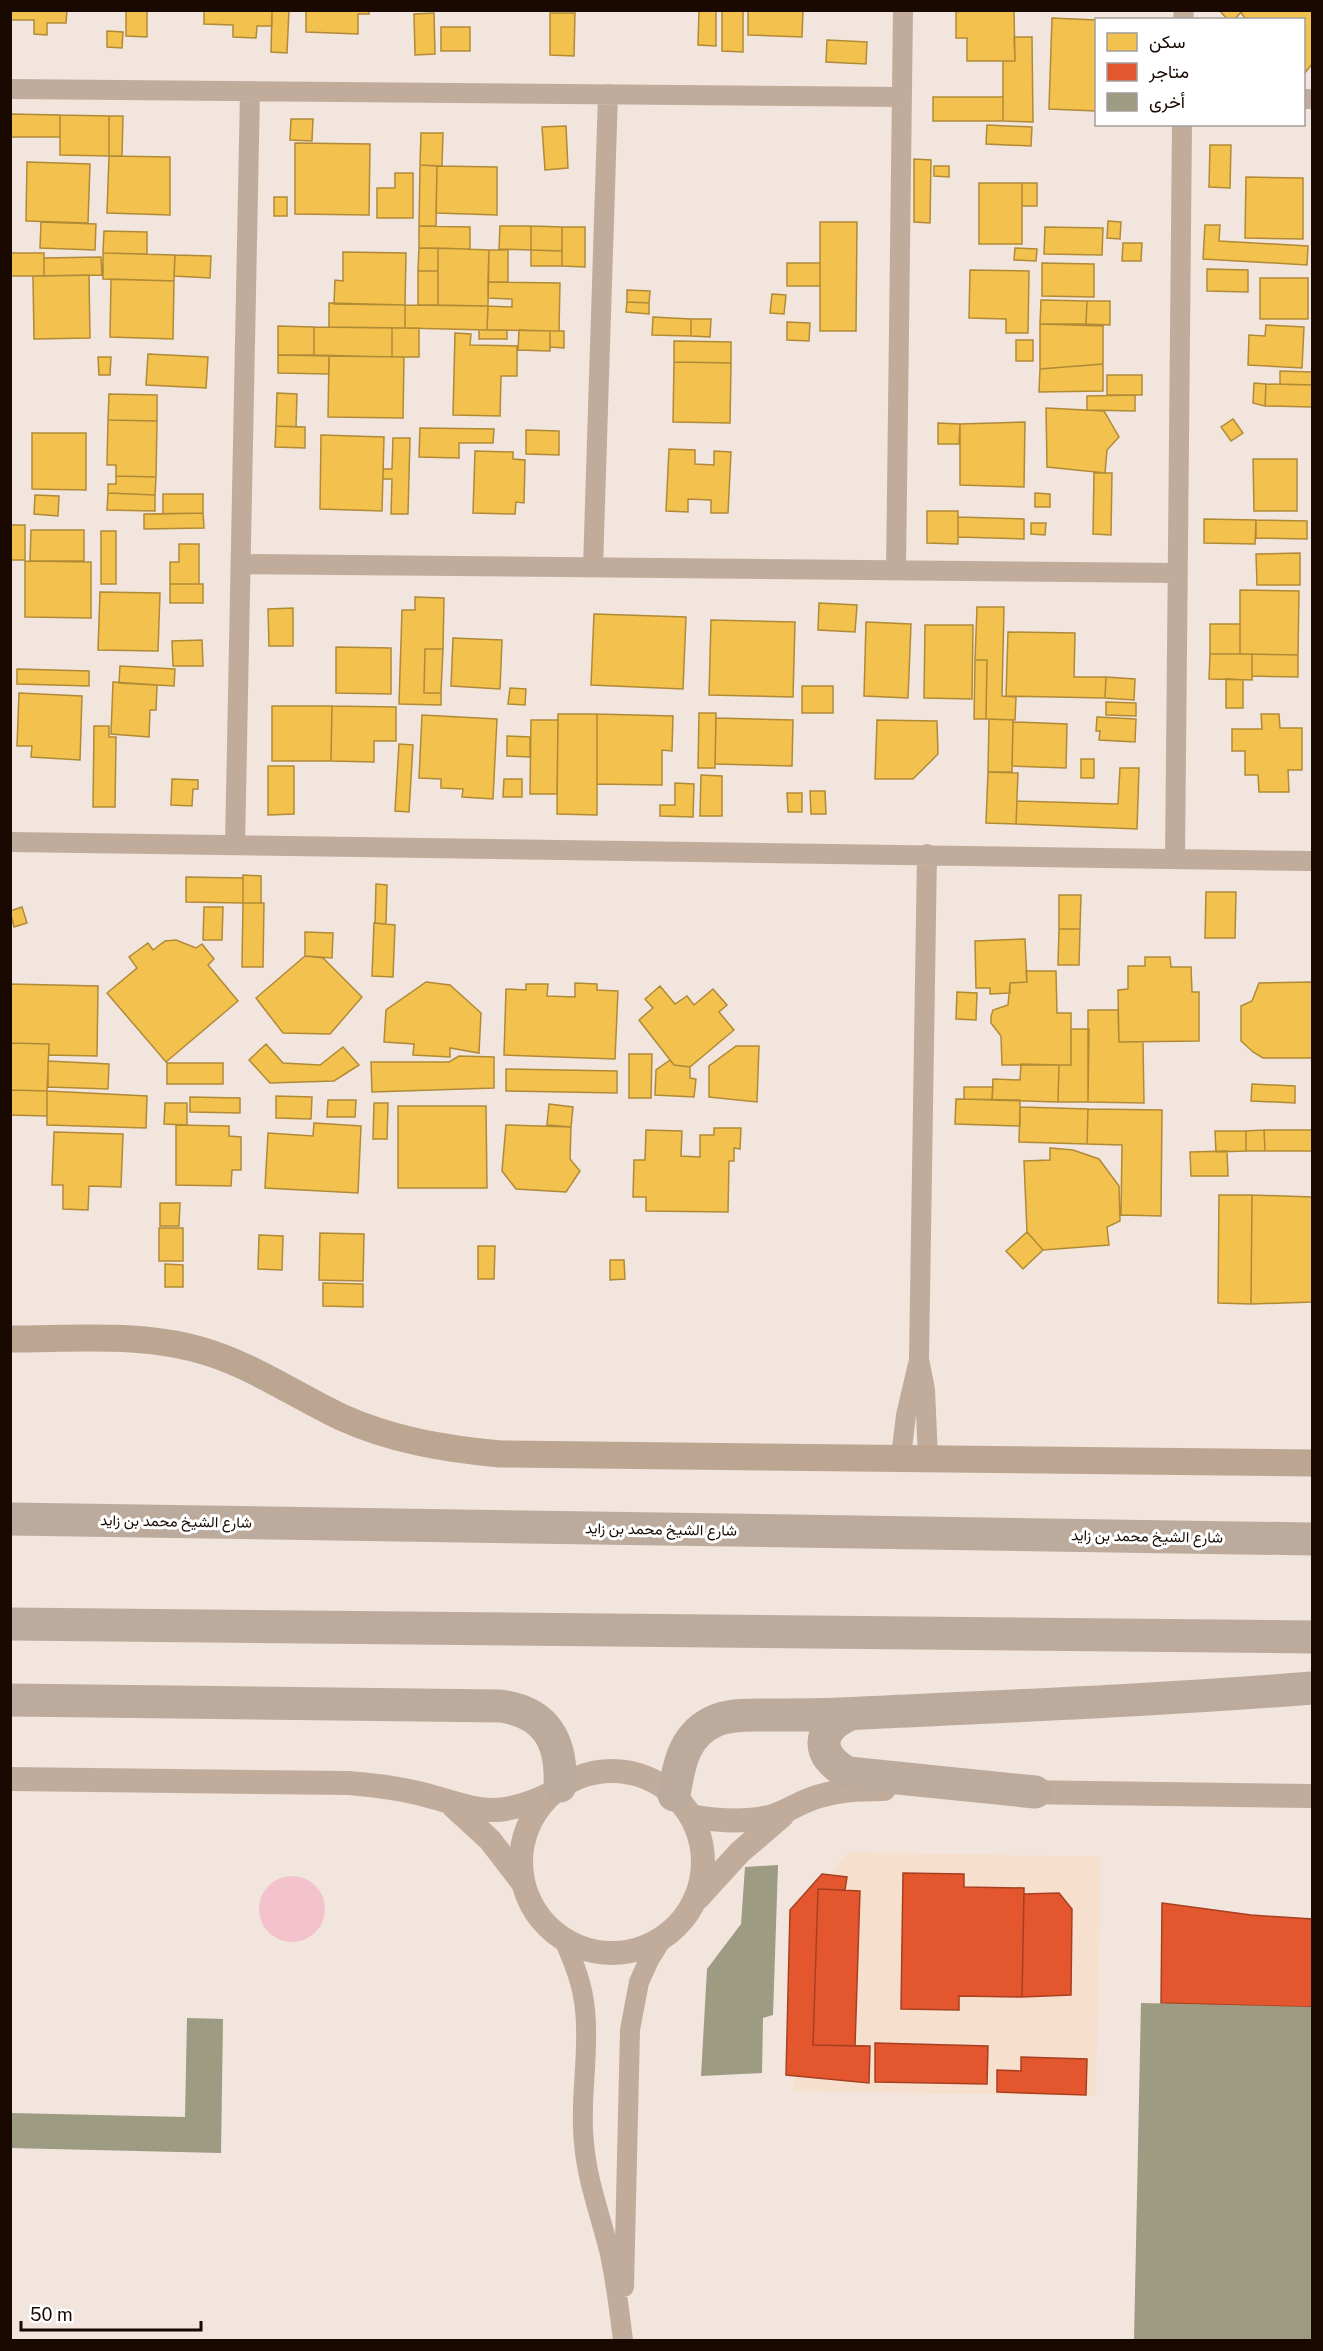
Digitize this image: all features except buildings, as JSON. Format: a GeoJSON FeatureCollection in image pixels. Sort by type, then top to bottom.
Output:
{"type":"FeatureCollection","features":[{"type":"Feature","properties":{"kind":"highway","name":"شارع الشيخ محمد بن زايد"},"geometry":{"type":"LineString","coordinates":[[10,1519],[1312,1539]]}},
{"type":"Feature","properties":{"kind":"highway"},"geometry":{"type":"LineString","coordinates":[[10,1624],[1312,1637]]}},
{"type":"Feature","properties":{"kind":"highway"},"geometry":{"type":"LineString","coordinates":[[682,1806],[679,1762],[687,1745],[700,1730],[716,1720],[735,1716],[851,1714],[1212,1696],[1312,1688]]}},
{"type":"Feature","properties":{"kind":"highway"},"geometry":{"type":"LineString","coordinates":[[10,1700],[515,1708],[530,1714],[552,1736],[561,1766],[556,1790]]}},
{"type":"Feature","properties":{"kind":"highway"},"geometry":{"type":"LineString","coordinates":[[851,1714],[835,1720],[825,1734],[825,1750],[833,1765],[848,1773],[1035,1792]]}},
{"type":"Feature","properties":{"kind":"main road"},"geometry":{"type":"LineString","coordinates":[[10,1339],[147,1340],[190,1347],[231,1360],[342,1418],[404,1439],[468,1451],[501,1454],[1312,1463]]}},
{"type":"Feature","properties":{"kind":"street"},"geometry":{"type":"LineString","coordinates":[[896,570],[903,10]]}},
{"type":"Feature","properties":{"kind":"street"},"geometry":{"type":"LineString","coordinates":[[10,89],[902,97]]}},
{"type":"Feature","properties":{"kind":"street"},"geometry":{"type":"LineString","coordinates":[[235,845],[250,91]]}},
{"type":"Feature","properties":{"kind":"street"},"geometry":{"type":"LineString","coordinates":[[593,567],[608,94]]}},
{"type":"Feature","properties":{"kind":"street"},"geometry":{"type":"LineString","coordinates":[[1174,858],[1182,126]]}},
{"type":"Feature","properties":{"kind":"street"},"geometry":{"type":"LineString","coordinates":[[241,564],[1178,573]]}},
{"type":"Feature","properties":{"kind":"street"},"geometry":{"type":"LineString","coordinates":[[10,842],[1312,861]]}},
{"type":"Feature","properties":{"kind":"street"},"geometry":{"type":"LineString","coordinates":[[927,855],[919,1359],[926,1398],[928,1457]]}},
{"type":"Feature","properties":{"kind":"street"},"geometry":{"type":"LineString","coordinates":[[901,1457],[908,1400],[919,1359]]}},
{"type":"Feature","properties":{"kind":"street"},"geometry":{"type":"LineString","coordinates":[[10,1779],[349,1783],[400,1789],[475,1810],[502,1810],[528,1804],[582,1776],[606,1771],[631,1773],[654,1781],[682,1806],[717,1821],[743,1821],[770,1816],[840,1790],[1312,1796]]}},
{"type":"Feature","properties":{"kind":"street"},"geometry":{"type":"LineString","coordinates":[[556,1790],[536,1812],[525,1834],[521,1859],[524,1884],[532,1906],[546,1925],[564,1940],[588,1950],[613,1954],[638,1950],[662,1939],[680,1924],[693,1904],[740,1852],[794,1807]]}},
{"type":"Feature","properties":{"kind":"street"},"geometry":{"type":"LineString","coordinates":[[450,1803],[490,1840],[524,1884]]}},
{"type":"Feature","properties":{"kind":"street"},"geometry":{"type":"LineString","coordinates":[[682,1806],[700,1838],[703,1860],[701,1883],[693,1904]]}},
{"type":"Feature","properties":{"kind":"street"},"geometry":{"type":"LineString","coordinates":[[564,1940],[582,1986],[585,2011],[584,2141],[588,2174],[609,2250],[618,2295],[623,2340],[630,2030],[639,1982],[662,1939]]}},
{"type":"Feature","properties":{"kind":"shaded area"},"geometry":{"type":"Polygon","coordinates":[[[848,1852],[1101,1857],[1096,2096],[794,2091],[795,1911],[818,1889],[848,1852]]]}},
{"type":"Feature","properties":{"kind":"shaded area"},"geometry":{"type":"Polygon","coordinates":[[[292,1876],[305,1879],[315,1886],[322,1896],[325,1909],[322,1922],[315,1932],[305,1939],[292,1942],[279,1939],[269,1932],[262,1922],[259,1909],[262,1896],[269,1886],[279,1879],[292,1876]]]}}]}
